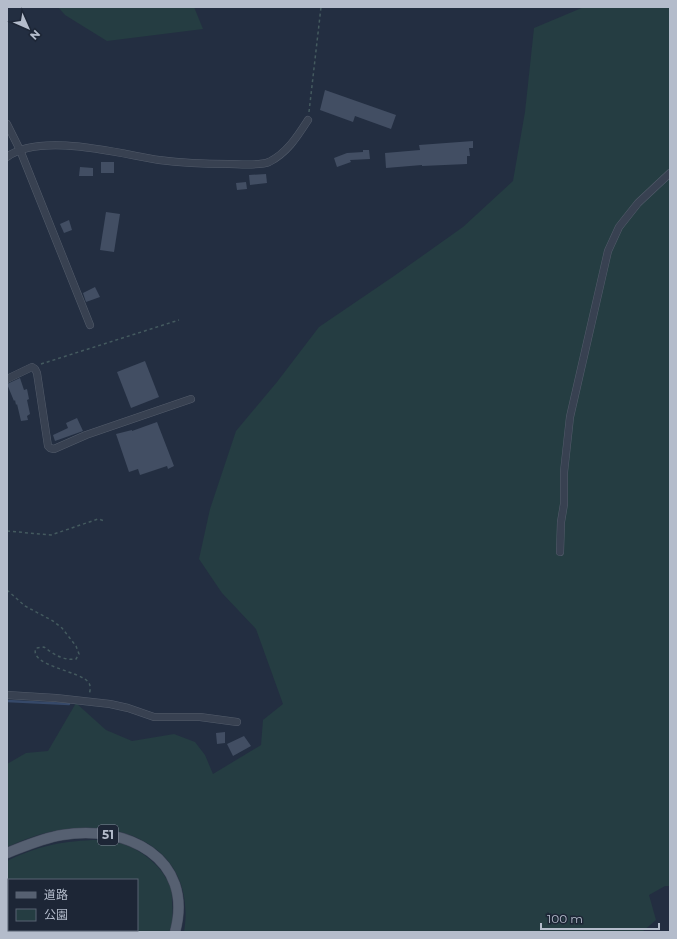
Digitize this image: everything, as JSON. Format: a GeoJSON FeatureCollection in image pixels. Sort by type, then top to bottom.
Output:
{"type":"FeatureCollection","features":[{"type":"Feature","properties":{"kind":"main road","name":"51"},"geometry":{"type":"LineString","coordinates":[[7,853],[40,840],[62,834],[98,834],[125,839],[144,847],[161,860],[174,880],[179,899],[178,919],[175,932]]}},
{"type":"Feature","properties":{"kind":"main road"},"geometry":{"type":"LineString","coordinates":[[38,932],[47,932]]}},
{"type":"Feature","properties":{"kind":"street"},"geometry":{"type":"LineString","coordinates":[[7,158],[20,150],[56,145],[110,150],[159,160],[204,164],[267,163],[284,152],[308,120]]}},
{"type":"Feature","properties":{"kind":"street"},"geometry":{"type":"LineString","coordinates":[[7,124],[20,150],[90,325]]}},
{"type":"Feature","properties":{"kind":"street"},"geometry":{"type":"LineString","coordinates":[[560,552],[564,504],[564,472],[570,417],[608,251],[619,227],[638,203],[670,173]]}},
{"type":"Feature","properties":{"kind":"street"},"geometry":{"type":"LineString","coordinates":[[7,379],[32,367],[35,369],[37,373],[48,446],[54,449],[86,435],[191,399]]}},
{"type":"Feature","properties":{"kind":"street"},"geometry":{"type":"LineString","coordinates":[[7,695],[56,698],[120,705],[154,717],[200,717],[237,722]]}},
{"type":"Feature","properties":{"kind":"path"},"geometry":{"type":"LineString","coordinates":[[308,120],[322,7]]}},
{"type":"Feature","properties":{"kind":"path"},"geometry":{"type":"LineString","coordinates":[[32,367],[62,356],[179,320]]}},
{"type":"Feature","properties":{"kind":"path"},"geometry":{"type":"LineString","coordinates":[[7,531],[51,535],[98,519],[105,521]]}},
{"type":"Feature","properties":{"kind":"path"},"geometry":{"type":"LineString","coordinates":[[7,590],[25,606],[57,624],[70,638],[78,650],[79,654],[76,659],[68,659],[57,656],[44,647],[36,648],[36,655],[47,664],[77,675],[86,680],[89,683],[90,688],[87,701]]}},
{"type":"Feature","properties":{"kind":"green space"},"geometry":{"type":"Polygon","coordinates":[[[58,7],[194,7],[203,29],[107,41],[65,15],[58,7]]]}},
{"type":"Feature","properties":{"kind":"green space"},"geometry":{"type":"Polygon","coordinates":[[[584,7],[670,7],[670,886],[665,886],[649,895],[656,920],[642,932],[184,932],[185,904],[180,881],[169,861],[153,846],[133,836],[110,830],[85,828],[59,830],[26,839],[7,847],[7,764],[26,753],[48,751],[76,703],[106,730],[132,741],[174,734],[195,742],[205,755],[213,774],[261,745],[263,720],[283,704],[256,629],[222,593],[199,559],[210,509],[236,431],[277,382],[319,327],[463,227],[513,181],[525,112],[534,28],[584,7]]]}},
{"type":"Feature","properties":{"kind":"green space"},"geometry":{"type":"Polygon","coordinates":[[[103,840],[120,843],[139,851],[155,864],[167,880],[172,892],[173,910],[169,932],[82,931],[138,931],[138,879],[8,879],[8,931],[14,931],[7,932],[7,861],[39,848],[69,842],[103,840]]]}},
{"type":"Feature","properties":{"kind":"building"},"geometry":{"type":"Polygon","coordinates":[[[325,90],[396,115],[391,129],[355,116],[353,122],[320,110],[325,90]]]}},
{"type":"Feature","properties":{"kind":"building"},"geometry":{"type":"Polygon","coordinates":[[[473,141],[473,148],[469,148],[470,156],[467,156],[467,164],[422,165],[386,168],[385,153],[420,150],[419,145],[473,141]]]}},
{"type":"Feature","properties":{"kind":"building"},"geometry":{"type":"Polygon","coordinates":[[[363,150],[369,150],[370,159],[350,160],[351,162],[337,167],[334,158],[347,153],[363,152],[363,150]]]}},
{"type":"Feature","properties":{"kind":"building"},"geometry":{"type":"Polygon","coordinates":[[[101,162],[114,162],[114,173],[101,173],[101,162]]]}},
{"type":"Feature","properties":{"kind":"building"},"geometry":{"type":"Polygon","coordinates":[[[80,167],[93,168],[93,176],[79,176],[80,167]]]}},
{"type":"Feature","properties":{"kind":"building"},"geometry":{"type":"Polygon","coordinates":[[[266,174],[267,183],[250,185],[249,175],[266,174]]]}},
{"type":"Feature","properties":{"kind":"building"},"geometry":{"type":"Polygon","coordinates":[[[246,182],[247,189],[237,190],[236,183],[246,182]]]}},
{"type":"Feature","properties":{"kind":"building"},"geometry":{"type":"Polygon","coordinates":[[[106,212],[120,214],[114,252],[100,250],[106,212]]]}},
{"type":"Feature","properties":{"kind":"building"},"geometry":{"type":"Polygon","coordinates":[[[69,220],[72,230],[64,233],[60,224],[69,220]]]}},
{"type":"Feature","properties":{"kind":"building"},"geometry":{"type":"Polygon","coordinates":[[[95,287],[100,297],[86,302],[83,293],[95,287]]]}},
{"type":"Feature","properties":{"kind":"building"},"geometry":{"type":"Polygon","coordinates":[[[145,361],[159,397],[131,408],[117,372],[145,361]]]}},
{"type":"Feature","properties":{"kind":"building"},"geometry":{"type":"Polygon","coordinates":[[[20,378],[24,390],[27,389],[29,399],[27,400],[30,414],[27,416],[28,420],[21,421],[17,404],[16,405],[7,384],[20,378]]]}},
{"type":"Feature","properties":{"kind":"building"},"geometry":{"type":"Polygon","coordinates":[[[77,418],[83,431],[55,441],[53,435],[68,428],[66,423],[77,418]]]}},
{"type":"Feature","properties":{"kind":"building"},"geometry":{"type":"Polygon","coordinates":[[[157,422],[174,466],[168,469],[167,466],[140,475],[138,469],[129,472],[116,434],[132,431],[157,422]]]}},
{"type":"Feature","properties":{"kind":"building"},"geometry":{"type":"Polygon","coordinates":[[[225,732],[225,743],[217,744],[216,733],[225,732]]]}},
{"type":"Feature","properties":{"kind":"building"},"geometry":{"type":"Polygon","coordinates":[[[244,736],[251,746],[233,756],[227,744],[244,736]]]}},
{"type":"Feature","properties":{"kind":"waterway"},"geometry":{"type":"LineString","coordinates":[[7,701],[69,704]]}}]}
